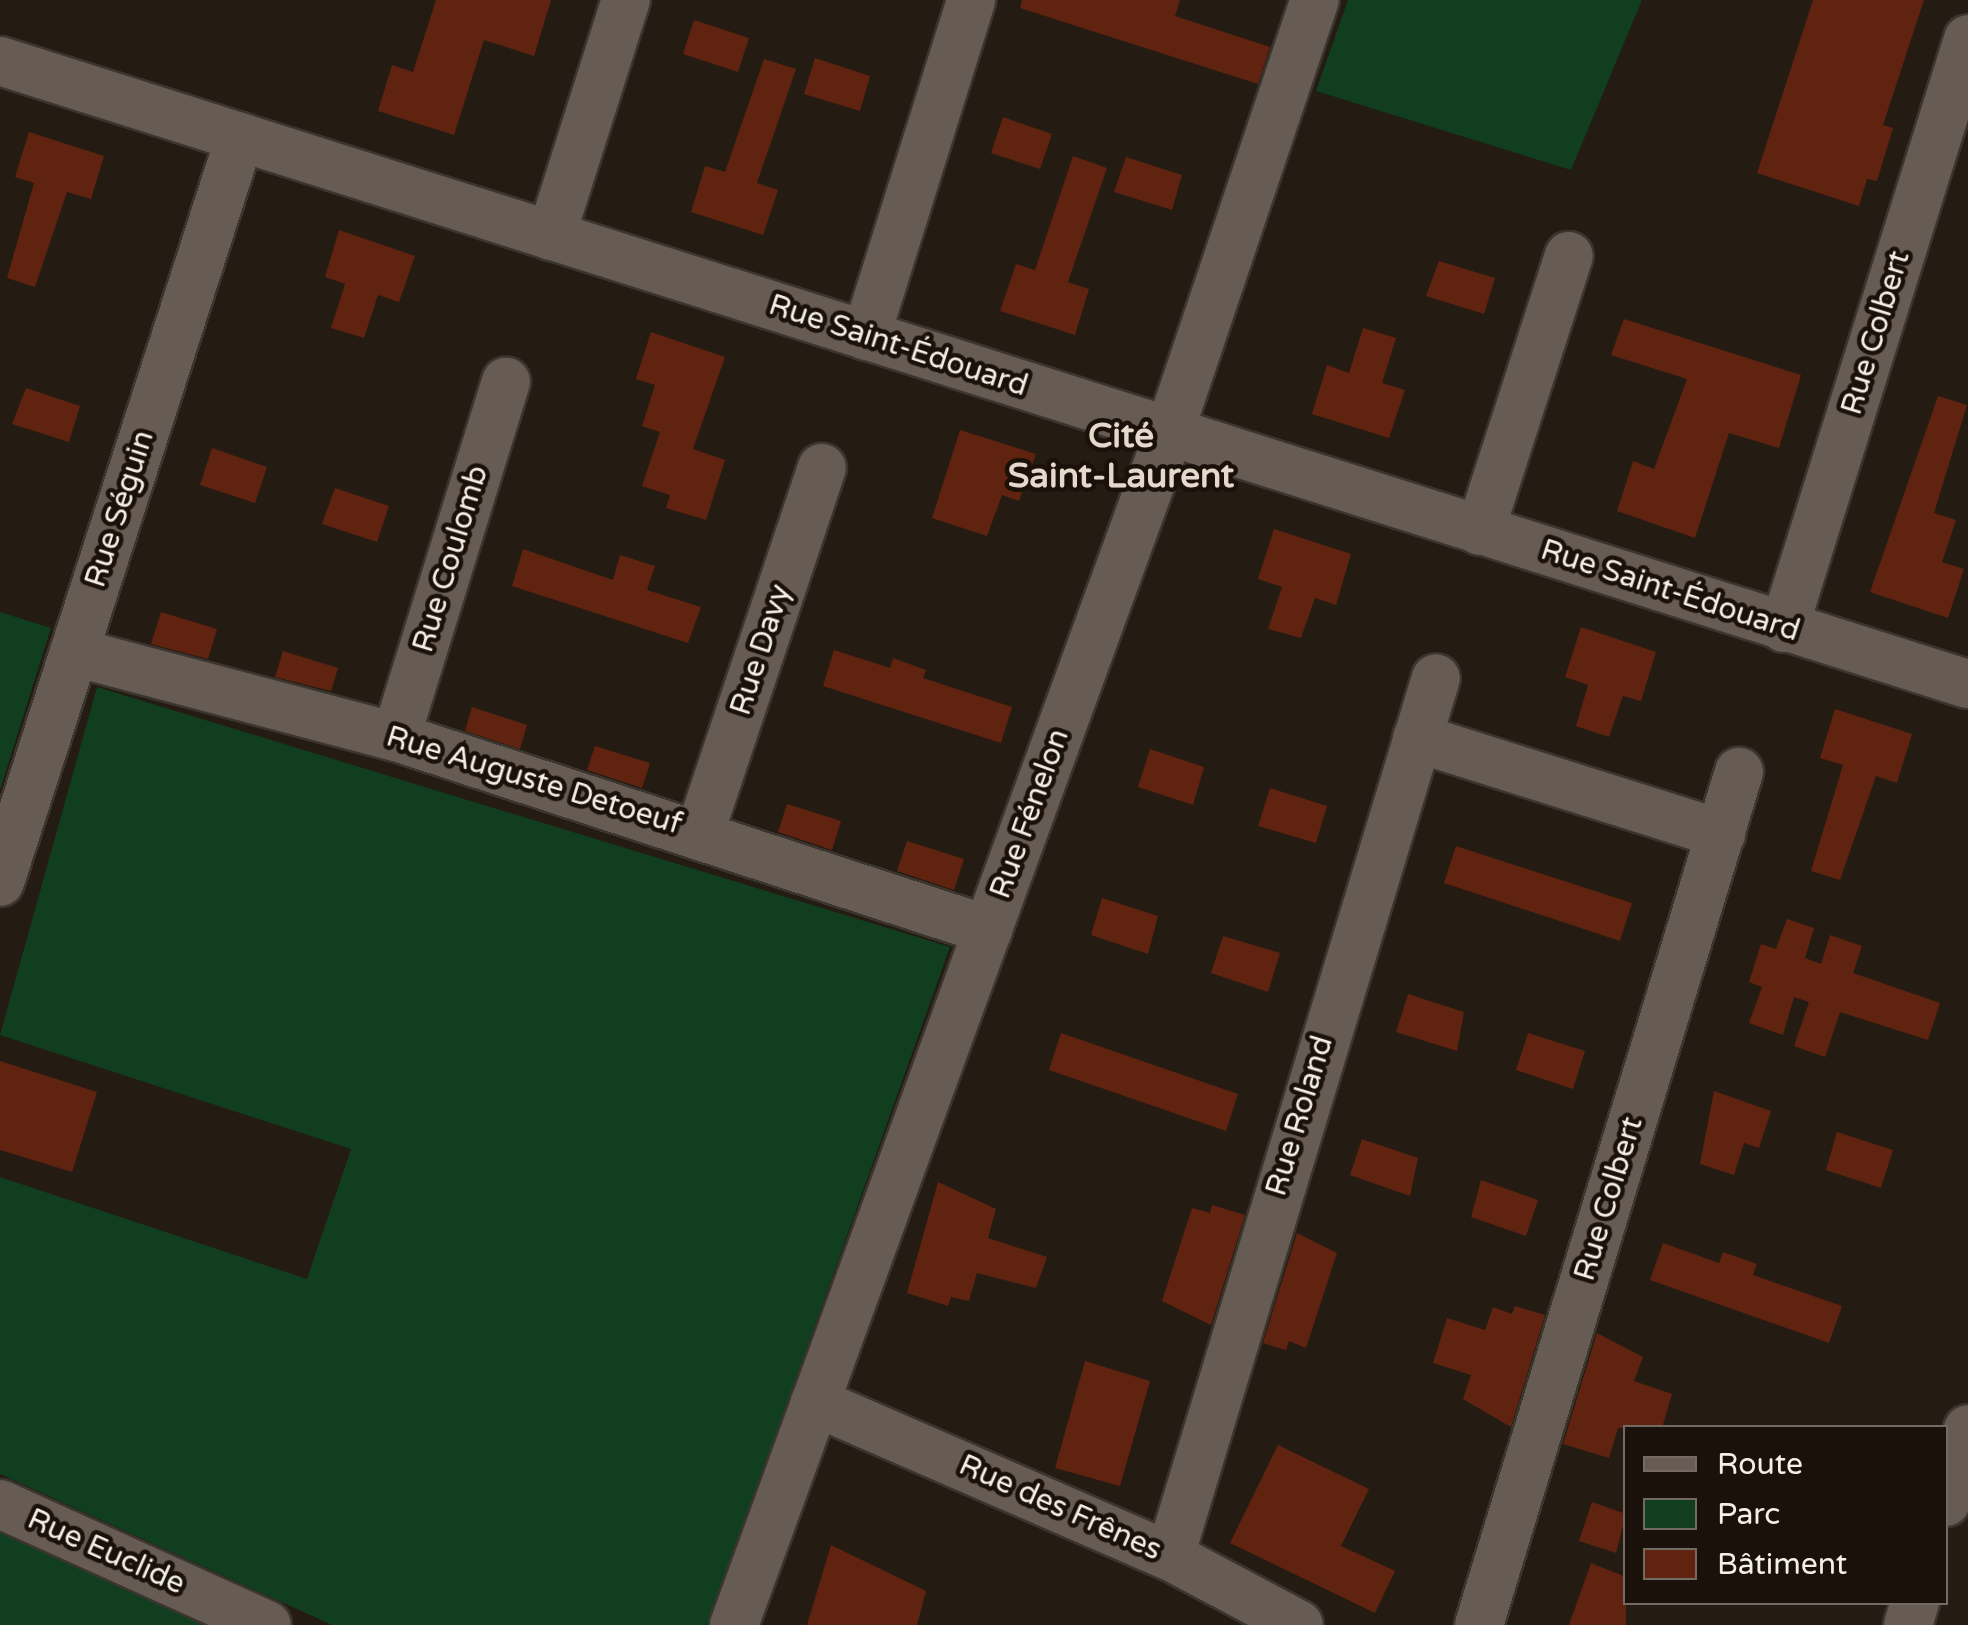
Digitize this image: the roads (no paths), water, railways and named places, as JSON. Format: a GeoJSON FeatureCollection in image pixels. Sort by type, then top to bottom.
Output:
{"type":"FeatureCollection","features":[{"type":"Feature","properties":{"kind":"street"},"geometry":{"type":"LineString","coordinates":[[551,236],[626,0]]}},
{"type":"Feature","properties":{"kind":"street"},"geometry":{"type":"LineString","coordinates":[[866,336],[970,0]]}},
{"type":"Feature","properties":{"kind":"street","name":"Rue Fénelon"},"geometry":{"type":"LineString","coordinates":[[734,1625],[1170,433],[1316,0]]}},
{"type":"Feature","properties":{"kind":"street","name":"Rue Colbert"},"geometry":{"type":"LineString","coordinates":[[1784,628],[1968,39]]}},
{"type":"Feature","properties":{"kind":"street","name":"Rue Saint-Édouard"},"geometry":{"type":"LineString","coordinates":[[0,61],[1968,684]]}},
{"type":"Feature","properties":{"kind":"street","name":"Rue Séguin"},"geometry":{"type":"LineString","coordinates":[[0,882],[240,137]]}},
{"type":"Feature","properties":{"kind":"street"},"geometry":{"type":"LineString","coordinates":[[1480,531],[1569,256]]}},
{"type":"Feature","properties":{"kind":"street","name":"Rue Coulomb"},"geometry":{"type":"LineString","coordinates":[[396,737],[506,382]]}},
{"type":"Feature","properties":{"kind":"street","name":"Rue Davy"},"geometry":{"type":"LineString","coordinates":[[700,832],[822,468]]}},
{"type":"Feature","properties":{"kind":"street","name":"Rue Auguste Detoeuf"},"geometry":{"type":"LineString","coordinates":[[74,652],[396,737],[700,832],[988,930]]}},
{"type":"Feature","properties":{"kind":"street","name":"Rue Roland"},"geometry":{"type":"LineString","coordinates":[[1170,1556],[1436,678]]}},
{"type":"Feature","properties":{"kind":"street"},"geometry":{"type":"LineString","coordinates":[[1418,738],[1721,834]]}},
{"type":"Feature","properties":{"kind":"street","name":"Rue Colbert"},"geometry":{"type":"LineString","coordinates":[[1479,1625],[1740,772]]}},
{"type":"Feature","properties":{"kind":"street","name":"Rue des Frênes"},"geometry":{"type":"LineString","coordinates":[[816,1402],[1170,1556],[1299,1625]]}},
{"type":"Feature","properties":{"kind":"street"},"geometry":{"type":"LineString","coordinates":[[1948,1495],[1968,1429]]}},
{"type":"Feature","properties":{"kind":"street","name":"Rue Euclide"},"geometry":{"type":"LineString","coordinates":[[0,1504],[266,1625]]}},
{"type":"Feature","properties":{"kind":"district","name":"Cité Saint-Laurent"},"geometry":{"type":"Point","coordinates":[1121,456]}}]}
